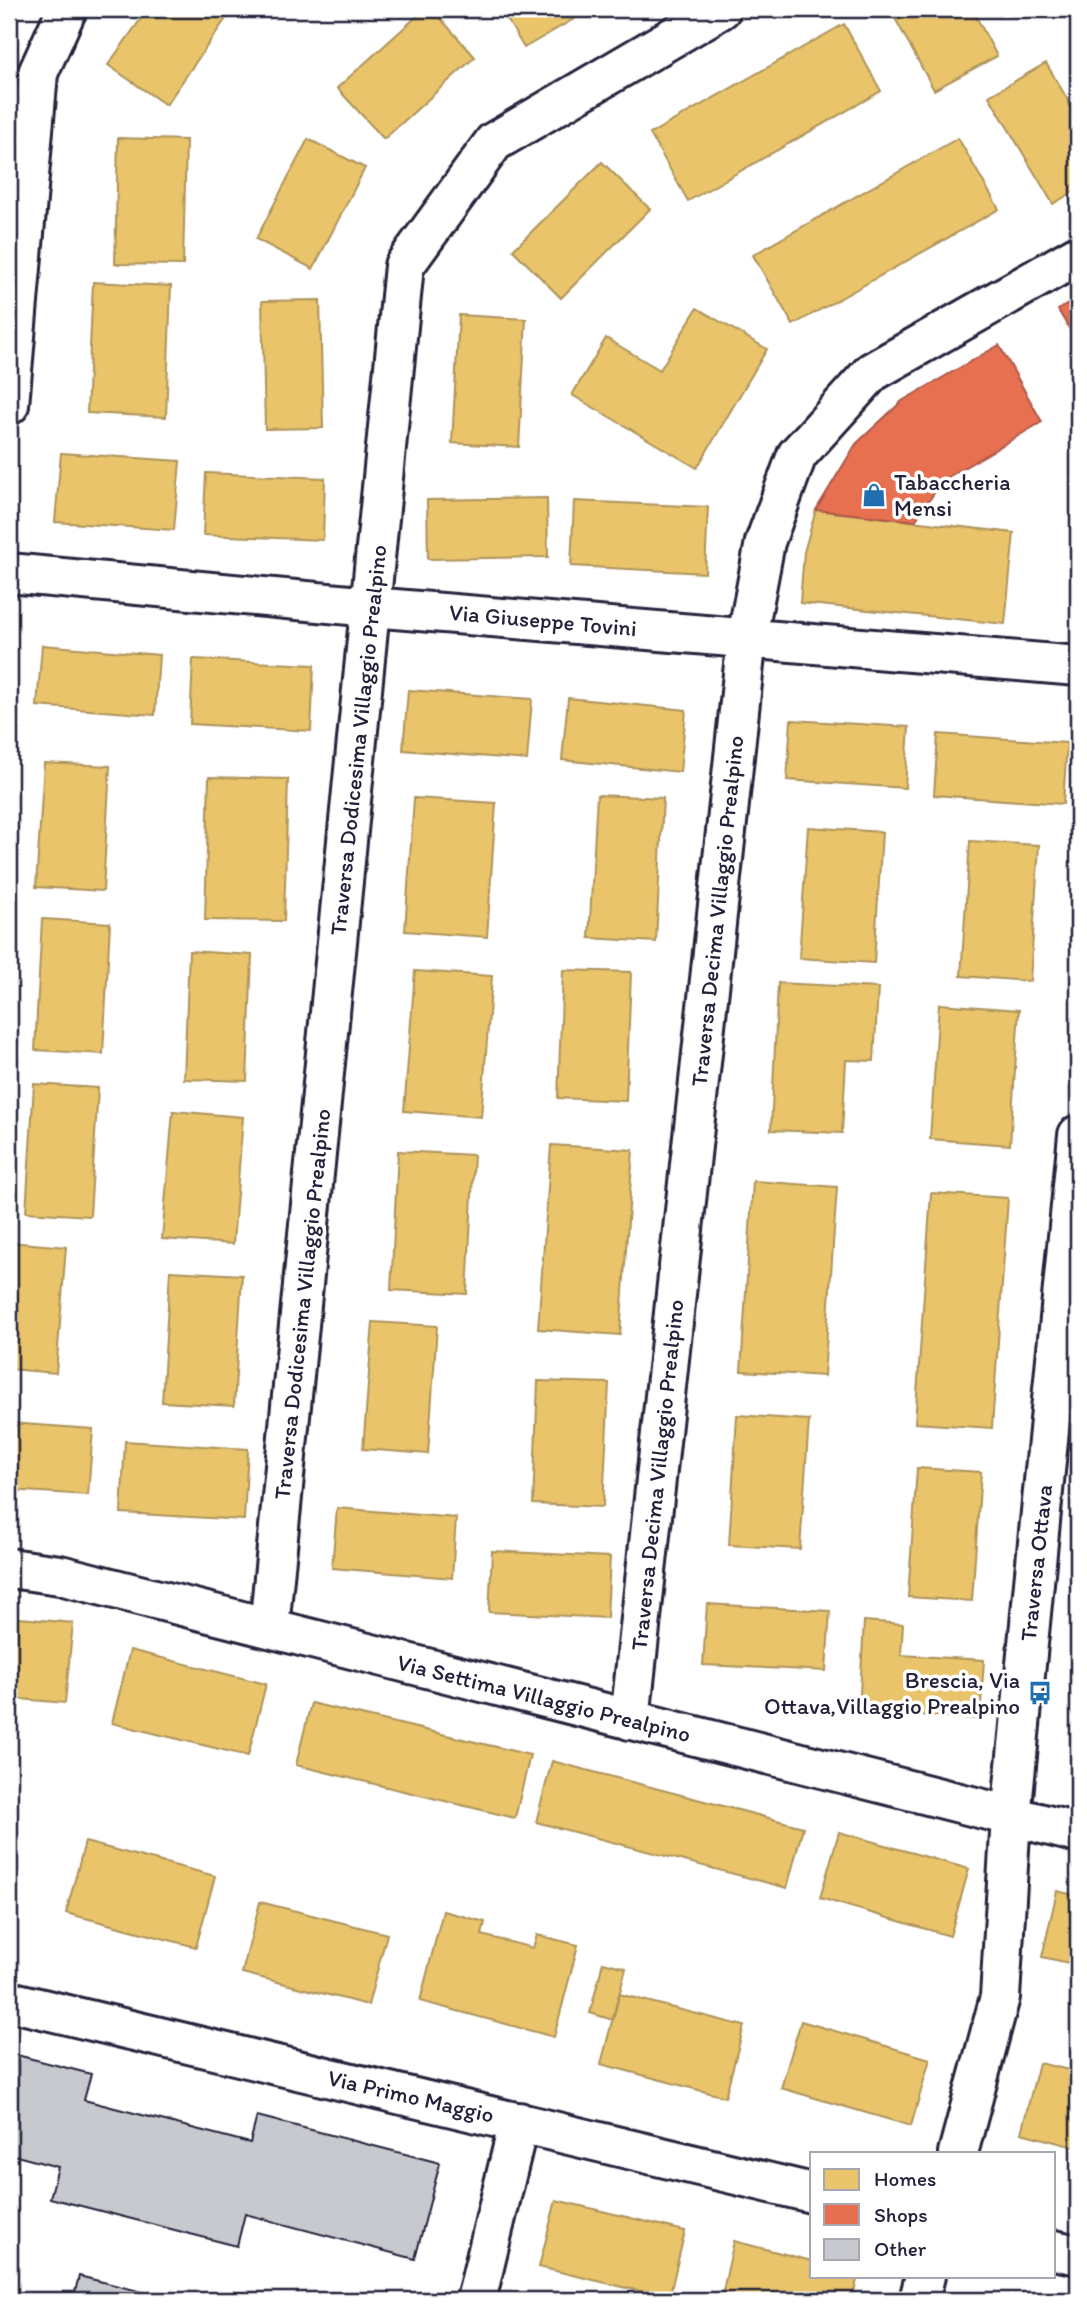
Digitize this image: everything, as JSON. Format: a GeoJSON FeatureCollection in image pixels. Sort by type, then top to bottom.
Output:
{"type":"FeatureCollection","features":[{"type":"Feature","properties":{"kind":"street"},"geometry":{"type":"LineString","coordinates":[[9,405],[38,73],[67,9]]}},
{"type":"Feature","properties":{"kind":"street","name":"Traversa Dodicesima Villaggio Prealpino"},"geometry":{"type":"LineString","coordinates":[[269,1628],[404,266],[494,142],[721,9]]}},
{"type":"Feature","properties":{"kind":"street","name":"Traversa Decima Villaggio Prealpino"},"geometry":{"type":"LineString","coordinates":[[630,1720],[747,636],[765,542],[797,455],[872,372],[1078,255]]}},
{"type":"Feature","properties":{"kind":"street","name":"Via Giuseppe Tovini"},"geometry":{"type":"LineString","coordinates":[[9,573],[372,607],[747,636],[1078,666]]}},
{"type":"Feature","properties":{"kind":"street","name":"Traversa Ottava"},"geometry":{"type":"LineString","coordinates":[[958,2152],[1000,1997],[1011,1817],[1078,1135]]}},
{"type":"Feature","properties":{"kind":"street","name":"Via Settima Villaggio Prealpino"},"geometry":{"type":"LineString","coordinates":[[9,1568],[60,1575],[1078,1833]]}},
{"type":"Feature","properties":{"kind":"street","name":"Via Primo Maggio"},"geometry":{"type":"LineString","coordinates":[[9,2001],[810,2193]]}},
{"type":"Feature","properties":{"kind":"street"},"geometry":{"type":"LineString","coordinates":[[476,2300],[519,2122]]}},
{"type":"Feature","properties":{"kind":"street"},"geometry":{"type":"LineString","coordinates":[[1056,2250],[1078,2255]]}},
{"type":"Feature","properties":{"kind":"street"},"geometry":{"type":"LineString","coordinates":[[919,2300],[924,2278]]}},
{"type":"Feature","properties":{"kind":"building: Homes"},"geometry":{"type":"Polygon","coordinates":[[[148,9],[221,9],[229,14],[166,105],[108,65],[148,9]]]}},
{"type":"Feature","properties":{"kind":"building: Homes"},"geometry":{"type":"Polygon","coordinates":[[[425,9],[432,9],[475,57],[384,139],[337,88],[425,9]]]}},
{"type":"Feature","properties":{"kind":"building: Homes"},"geometry":{"type":"Polygon","coordinates":[[[501,9],[591,9],[524,48],[501,9]]]}},
{"type":"Feature","properties":{"kind":"building: Homes"},"geometry":{"type":"Polygon","coordinates":[[[890,9],[972,9],[997,56],[934,90],[890,9]]]}},
{"type":"Feature","properties":{"kind":"building: Homes"},"geometry":{"type":"Polygon","coordinates":[[[844,24],[881,91],[688,201],[650,134],[844,24]]]}},
{"type":"Feature","properties":{"kind":"building: Homes"},"geometry":{"type":"Polygon","coordinates":[[[1046,63],[1078,117],[1078,189],[1053,204],[989,96],[1046,63]]]}},
{"type":"Feature","properties":{"kind":"building: Homes"},"geometry":{"type":"Polygon","coordinates":[[[118,138],[186,140],[183,265],[115,264],[118,138]]]}},
{"type":"Feature","properties":{"kind":"building: Homes"},"geometry":{"type":"Polygon","coordinates":[[[958,138],[999,209],[793,325],[753,255],[958,138]]]}},
{"type":"Feature","properties":{"kind":"building: Homes"},"geometry":{"type":"Polygon","coordinates":[[[308,139],[365,168],[313,269],[256,239],[308,139]]]}},
{"type":"Feature","properties":{"kind":"building: Homes"},"geometry":{"type":"Polygon","coordinates":[[[602,162],[650,209],[561,298],[513,250],[602,162]]]}},
{"type":"Feature","properties":{"kind":"building: Homes"},"geometry":{"type":"Polygon","coordinates":[[[93,282],[171,286],[166,417],[87,413],[93,282]]]}},
{"type":"Feature","properties":{"kind":"building: Homes"},"geometry":{"type":"Polygon","coordinates":[[[320,300],[323,428],[265,429],[262,301],[320,300]]]}},
{"type":"Feature","properties":{"kind":"building: Homes"},"geometry":{"type":"Polygon","coordinates":[[[697,308],[767,349],[697,468],[572,395],[606,338],[660,370],[697,308]]]}},
{"type":"Feature","properties":{"kind":"building: Homes"},"geometry":{"type":"Polygon","coordinates":[[[459,315],[526,319],[519,447],[452,443],[459,315]]]}},
{"type":"Feature","properties":{"kind":"building: Homes"},"geometry":{"type":"Polygon","coordinates":[[[61,453],[180,461],[174,530],[55,522],[61,453]]]}},
{"type":"Feature","properties":{"kind":"building: Homes"},"geometry":{"type":"Polygon","coordinates":[[[206,473],[325,478],[323,540],[203,535],[206,473]]]}},
{"type":"Feature","properties":{"kind":"building: Homes"},"geometry":{"type":"Polygon","coordinates":[[[547,498],[548,557],[428,559],[427,500],[547,498]]]}},
{"type":"Feature","properties":{"kind":"building: Homes"},"geometry":{"type":"Polygon","coordinates":[[[574,501],[708,507],[705,573],[571,566],[574,501]]]}},
{"type":"Feature","properties":{"kind":"building: Homes"},"geometry":{"type":"Polygon","coordinates":[[[816,510],[1014,533],[1005,624],[800,603],[804,552],[816,510]]]}},
{"type":"Feature","properties":{"kind":"building: Homes"},"geometry":{"type":"Polygon","coordinates":[[[42,645],[159,655],[155,715],[37,706],[42,645]]]}},
{"type":"Feature","properties":{"kind":"building: Homes"},"geometry":{"type":"Polygon","coordinates":[[[193,659],[314,665],[311,731],[190,724],[193,659]]]}},
{"type":"Feature","properties":{"kind":"building: Homes"},"geometry":{"type":"Polygon","coordinates":[[[408,690],[532,699],[527,760],[403,750],[408,690]]]}},
{"type":"Feature","properties":{"kind":"building: Homes"},"geometry":{"type":"Polygon","coordinates":[[[568,698],[686,710],[680,772],[562,760],[568,698]]]}},
{"type":"Feature","properties":{"kind":"building: Homes"},"geometry":{"type":"Polygon","coordinates":[[[791,720],[909,727],[905,788],[787,780],[791,720]]]}},
{"type":"Feature","properties":{"kind":"building: Homes"},"geometry":{"type":"Polygon","coordinates":[[[938,734],[1067,743],[1063,804],[934,795],[938,734]]]}},
{"type":"Feature","properties":{"kind":"building: Homes"},"geometry":{"type":"Polygon","coordinates":[[[44,763],[110,766],[103,891],[36,887],[44,763]]]}},
{"type":"Feature","properties":{"kind":"building: Homes"},"geometry":{"type":"Polygon","coordinates":[[[209,777],[288,779],[284,921],[205,920],[209,777]]]}},
{"type":"Feature","properties":{"kind":"building: Homes"},"geometry":{"type":"Polygon","coordinates":[[[597,795],[663,798],[656,942],[589,938],[597,795]]]}},
{"type":"Feature","properties":{"kind":"building: Homes"},"geometry":{"type":"Polygon","coordinates":[[[414,798],[496,803],[487,937],[405,931],[414,798]]]}},
{"type":"Feature","properties":{"kind":"building: Homes"},"geometry":{"type":"Polygon","coordinates":[[[808,827],[882,832],[874,963],[799,958],[808,827]]]}},
{"type":"Feature","properties":{"kind":"building: Homes"},"geometry":{"type":"Polygon","coordinates":[[[970,841],[1039,845],[1030,981],[961,976],[970,841]]]}},
{"type":"Feature","properties":{"kind":"building: Homes"},"geometry":{"type":"Polygon","coordinates":[[[42,919],[110,923],[103,1054],[35,1050],[42,919]]]}},
{"type":"Feature","properties":{"kind":"building: Homes"},"geometry":{"type":"Polygon","coordinates":[[[189,951],[252,955],[247,1081],[184,1079],[189,951]]]}},
{"type":"Feature","properties":{"kind":"building: Homes"},"geometry":{"type":"Polygon","coordinates":[[[563,970],[631,972],[626,1101],[558,1098],[563,970]]]}},
{"type":"Feature","properties":{"kind":"building: Homes"},"geometry":{"type":"Polygon","coordinates":[[[415,971],[492,976],[481,1117],[404,1111],[415,971]]]}},
{"type":"Feature","properties":{"kind":"building: Homes"},"geometry":{"type":"Polygon","coordinates":[[[778,983],[878,988],[874,1061],[846,1060],[842,1133],[771,1130],[778,983]]]}},
{"type":"Feature","properties":{"kind":"building: Homes"},"geometry":{"type":"Polygon","coordinates":[[[939,1004],[1019,1010],[1010,1145],[930,1139],[939,1004]]]}},
{"type":"Feature","properties":{"kind":"building: Homes"},"geometry":{"type":"Polygon","coordinates":[[[34,1084],[98,1088],[90,1216],[26,1212],[34,1084]]]}},
{"type":"Feature","properties":{"kind":"building: Homes"},"geometry":{"type":"Polygon","coordinates":[[[173,1111],[243,1117],[233,1244],[162,1239],[173,1111]]]}},
{"type":"Feature","properties":{"kind":"building: Homes"},"geometry":{"type":"Polygon","coordinates":[[[551,1145],[633,1150],[620,1335],[538,1329],[551,1145]]]}},
{"type":"Feature","properties":{"kind":"building: Homes"},"geometry":{"type":"Polygon","coordinates":[[[398,1151],[474,1155],[467,1294],[391,1290],[398,1151]]]}},
{"type":"Feature","properties":{"kind":"building: Homes"},"geometry":{"type":"Polygon","coordinates":[[[753,1181],[837,1187],[824,1376],[741,1371],[753,1181]]]}},
{"type":"Feature","properties":{"kind":"building: Homes"},"geometry":{"type":"Polygon","coordinates":[[[931,1193],[1008,1198],[992,1428],[915,1423],[931,1193]]]}},
{"type":"Feature","properties":{"kind":"building: Homes"},"geometry":{"type":"Polygon","coordinates":[[[9,1242],[66,1247],[56,1373],[9,1369],[9,1242]]]}},
{"type":"Feature","properties":{"kind":"building: Homes"},"geometry":{"type":"Polygon","coordinates":[[[170,1271],[242,1275],[234,1406],[162,1402],[170,1271]]]}},
{"type":"Feature","properties":{"kind":"building: Homes"},"geometry":{"type":"Polygon","coordinates":[[[373,1322],[437,1326],[428,1454],[363,1449],[373,1322]]]}},
{"type":"Feature","properties":{"kind":"building: Homes"},"geometry":{"type":"Polygon","coordinates":[[[538,1381],[609,1383],[603,1507],[533,1504],[538,1381]]]}},
{"type":"Feature","properties":{"kind":"building: Homes"},"geometry":{"type":"Polygon","coordinates":[[[737,1415],[809,1420],[800,1549],[729,1545],[737,1415]]]}},
{"type":"Feature","properties":{"kind":"building: Homes"},"geometry":{"type":"Polygon","coordinates":[[[9,1423],[93,1429],[88,1495],[9,1490],[9,1423]]]}},
{"type":"Feature","properties":{"kind":"building: Homes"},"geometry":{"type":"Polygon","coordinates":[[[125,1441],[248,1449],[244,1520],[121,1513],[125,1441]]]}},
{"type":"Feature","properties":{"kind":"building: Homes"},"geometry":{"type":"Polygon","coordinates":[[[917,1468],[981,1472],[972,1601],[908,1597],[917,1468]]]}},
{"type":"Feature","properties":{"kind":"building: Homes"},"geometry":{"type":"Polygon","coordinates":[[[337,1508],[456,1518],[452,1578],[332,1568],[337,1508]]]}},
{"type":"Feature","properties":{"kind":"building: Homes"},"geometry":{"type":"Polygon","coordinates":[[[492,1551],[610,1557],[607,1618],[489,1612],[492,1551]]]}},
{"type":"Feature","properties":{"kind":"building: Homes"},"geometry":{"type":"Polygon","coordinates":[[[707,1604],[830,1611],[826,1671],[703,1665],[707,1604]]]}},
{"type":"Feature","properties":{"kind":"building: Homes"},"geometry":{"type":"Polygon","coordinates":[[[9,1617],[73,1623],[65,1703],[9,1698],[9,1617]]]}},
{"type":"Feature","properties":{"kind":"building: Homes"},"geometry":{"type":"Polygon","coordinates":[[[864,1621],[903,1624],[901,1655],[984,1660],[980,1719],[859,1711],[864,1621]]]}},
{"type":"Feature","properties":{"kind":"building: Homes"},"geometry":{"type":"Polygon","coordinates":[[[130,1650],[266,1684],[248,1756],[112,1723],[130,1650]]]}},
{"type":"Feature","properties":{"kind":"building: Homes"},"geometry":{"type":"Polygon","coordinates":[[[1077,1694],[1078,1753],[1071,1753],[1077,1694]]]}},
{"type":"Feature","properties":{"kind":"building: Homes"},"geometry":{"type":"Polygon","coordinates":[[[311,1703],[530,1755],[515,1818],[296,1765],[311,1703]]]}},
{"type":"Feature","properties":{"kind":"building: Homes"},"geometry":{"type":"Polygon","coordinates":[[[552,1761],[803,1827],[787,1888],[536,1822],[552,1761]]]}},
{"type":"Feature","properties":{"kind":"building: Homes"},"geometry":{"type":"Polygon","coordinates":[[[839,1832],[969,1869],[950,1936],[820,1898],[839,1832]]]}},
{"type":"Feature","properties":{"kind":"building: Homes"},"geometry":{"type":"Polygon","coordinates":[[[9,1835],[12,1835],[9,1913],[9,1835]]]}},
{"type":"Feature","properties":{"kind":"building: Homes"},"geometry":{"type":"Polygon","coordinates":[[[85,1842],[215,1876],[196,1947],[66,1913],[85,1842]]]}},
{"type":"Feature","properties":{"kind":"building: Homes"},"geometry":{"type":"Polygon","coordinates":[[[1057,1891],[1078,1896],[1078,1965],[1042,1957],[1057,1891]]]}},
{"type":"Feature","properties":{"kind":"building: Homes"},"geometry":{"type":"Polygon","coordinates":[[[260,1902],[387,1934],[368,2005],[242,1973],[260,1902]]]}},
{"type":"Feature","properties":{"kind":"building: Homes"},"geometry":{"type":"Polygon","coordinates":[[[443,1911],[485,1922],[482,1935],[533,1948],[537,1935],[578,1945],[554,2037],[420,2001],[443,1911]]]}},
{"type":"Feature","properties":{"kind":"building: Homes"},"geometry":{"type":"Polygon","coordinates":[[[603,1962],[626,1968],[613,2020],[590,2013],[603,1962]]]}},
{"type":"Feature","properties":{"kind":"building: Homes"},"geometry":{"type":"Polygon","coordinates":[[[619,1994],[744,2026],[725,2097],[601,2064],[619,1994]]]}},
{"type":"Feature","properties":{"kind":"building: Homes"},"geometry":{"type":"Polygon","coordinates":[[[801,2021],[930,2059],[911,2126],[781,2088],[801,2021]]]}},
{"type":"Feature","properties":{"kind":"building: Homes"},"geometry":{"type":"Polygon","coordinates":[[[1039,2063],[1078,2072],[1078,2148],[1021,2133],[1039,2063]]]}},
{"type":"Feature","properties":{"kind":"building: Homes"},"geometry":{"type":"Polygon","coordinates":[[[556,2200],[685,2231],[669,2298],[539,2267],[556,2200]]]}},
{"type":"Feature","properties":{"kind":"building: Homes"},"geometry":{"type":"Polygon","coordinates":[[[734,2241],[810,2260],[810,2278],[858,2278],[852,2300],[721,2300],[734,2241]]]}},
{"type":"Feature","properties":{"kind":"building: Shops"},"geometry":{"type":"Polygon","coordinates":[[[1078,298],[1078,343],[1058,310],[1078,298]]]}},
{"type":"Feature","properties":{"kind":"building: Shops"},"geometry":{"type":"Polygon","coordinates":[[[999,345],[1042,422],[943,480],[915,521],[816,510],[856,444],[902,401],[999,345]]]}},
{"type":"Feature","properties":{"kind":"building: Other"},"geometry":{"type":"Polygon","coordinates":[[[9,2053],[91,2074],[84,2100],[250,2143],[257,2116],[440,2163],[415,2259],[245,2214],[237,2246],[50,2198],[58,2167],[9,2154],[9,2053]]]}},
{"type":"Feature","properties":{"kind":"building: Other"},"geometry":{"type":"Polygon","coordinates":[[[79,2276],[174,2300],[73,2300],[79,2276]]]}},
{"type":"Feature","properties":{"kind":"place","name":"Tabaccheria Mensi"},"geometry":{"type":"Point","coordinates":[874,495]}},
{"type":"Feature","properties":{"kind":"place","name":"Brescia, Via Ottava,Villaggio Prealpino"},"geometry":{"type":"Point","coordinates":[1040,1693]}}]}
